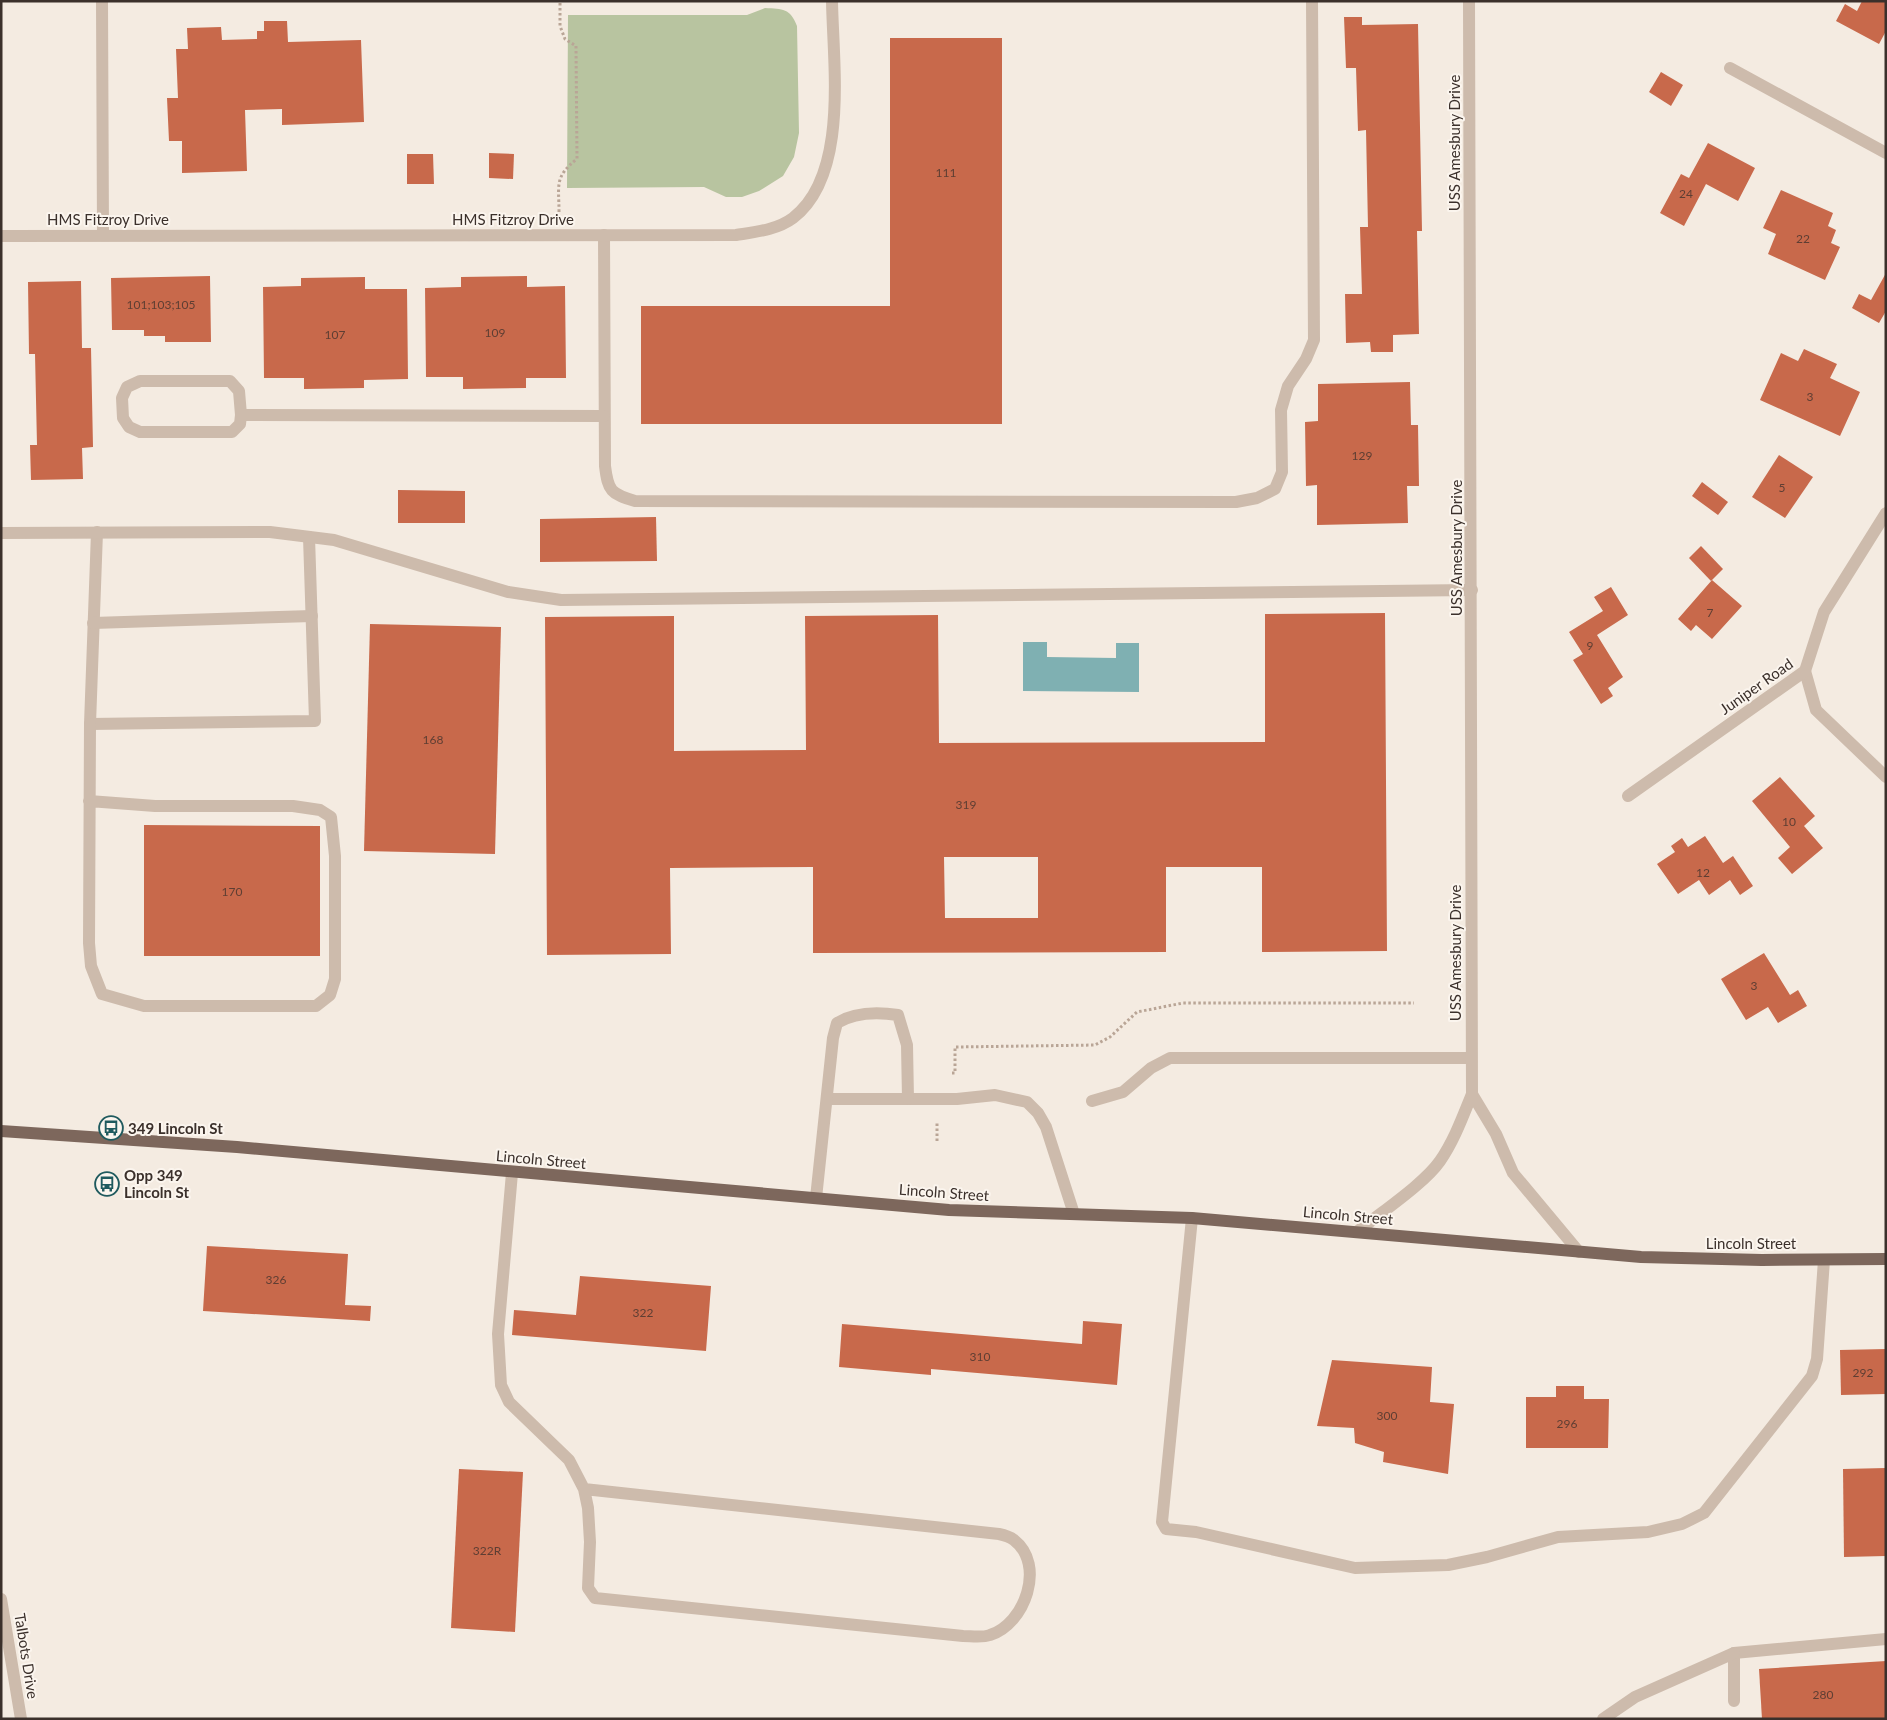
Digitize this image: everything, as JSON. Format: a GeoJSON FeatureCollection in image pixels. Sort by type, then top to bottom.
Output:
{"type":"FeatureCollection","features":[{"type":"Feature","properties":{"kind":"main road","name":"Lincoln Street"},"geometry":{"type":"LineString","coordinates":[[1,1131],[237,1147],[512,1173],[949,1210],[1192,1218],[1579,1252],[1702,1260],[1886,1259]]}},
{"type":"Feature","properties":{"kind":"street"},"geometry":{"type":"LineString","coordinates":[[102,1],[103,235]]}},
{"type":"Feature","properties":{"kind":"street","name":"HMS Fitzroy Drive"},"geometry":{"type":"LineString","coordinates":[[1,236],[604,236],[736,235],[763,231],[792,218],[814,197],[825,173],[834,117],[832,1]]}},
{"type":"Feature","properties":{"kind":"street"},"geometry":{"type":"LineString","coordinates":[[604,236],[604,416],[607,486],[617,495],[635,501],[1236,502],[1257,498],[1275,489],[1282,472],[1281,410],[1288,386],[1306,359],[1314,340],[1312,1]]}},
{"type":"Feature","properties":{"kind":"street","name":"USS Amesbury Drive"},"geometry":{"type":"LineString","coordinates":[[1357,1232],[1440,1162],[1453,1138],[1472,1094],[1470,1]]}},
{"type":"Feature","properties":{"kind":"street"},"geometry":{"type":"LineString","coordinates":[[1730,68],[1886,153]]}},
{"type":"Feature","properties":{"kind":"street"},"geometry":{"type":"LineString","coordinates":[[140,381],[230,381],[239,391],[241,415],[240,424],[232,432],[140,432],[129,427],[123,418],[122,398],[127,387],[140,381]]}},
{"type":"Feature","properties":{"kind":"street"},"geometry":{"type":"LineString","coordinates":[[241,415],[604,416]]}},
{"type":"Feature","properties":{"kind":"street","name":"Juniper Road"},"geometry":{"type":"LineString","coordinates":[[1628,796],[1806,671],[1824,612],[1886,513]]}},
{"type":"Feature","properties":{"kind":"street"},"geometry":{"type":"LineString","coordinates":[[89,801],[155,806],[293,806],[320,810],[330,817],[335,856],[335,979],[330,996],[316,1006],[144,1006],[102,994],[91,966],[88,943],[89,801],[90,724],[97,532]]}},
{"type":"Feature","properties":{"kind":"street"},"geometry":{"type":"LineString","coordinates":[[1,533],[270,532],[334,540],[508,592],[561,600],[1472,590]]}},
{"type":"Feature","properties":{"kind":"street"},"geometry":{"type":"LineString","coordinates":[[90,724],[315,721],[309,537]]}},
{"type":"Feature","properties":{"kind":"street"},"geometry":{"type":"LineString","coordinates":[[93,623],[312,616]]}},
{"type":"Feature","properties":{"kind":"street"},"geometry":{"type":"LineString","coordinates":[[1806,671],[1816,710],[1886,777]]}},
{"type":"Feature","properties":{"kind":"street"},"geometry":{"type":"LineString","coordinates":[[816,1198],[834,1038],[838,1023],[849,1016],[887,1013],[898,1015],[904,1028],[907,1045],[908,1099]]}},
{"type":"Feature","properties":{"kind":"street"},"geometry":{"type":"LineString","coordinates":[[1092,1101],[1123,1092],[1151,1068],[1170,1058],[1471,1058]]}},
{"type":"Feature","properties":{"kind":"street","name":"USS Amesbury Drive"},"geometry":{"type":"LineString","coordinates":[[1472,1094],[1496,1134],[1513,1173],[1579,1252]]}},
{"type":"Feature","properties":{"kind":"street"},"geometry":{"type":"LineString","coordinates":[[828,1099],[957,1099],[995,1095],[1027,1102],[1038,1113],[1046,1127],[1074,1214]]}},
{"type":"Feature","properties":{"kind":"street"},"geometry":{"type":"LineString","coordinates":[[512,1173],[498,1334],[501,1385],[509,1402],[569,1460],[584,1488],[590,1533],[588,1588],[594,1598],[963,1636],[989,1636],[1006,1627],[1021,1611],[1029,1587],[1029,1570],[1021,1548],[1013,1539],[999,1534],[584,1488]]}},
{"type":"Feature","properties":{"kind":"street"},"geometry":{"type":"LineString","coordinates":[[1192,1218],[1162,1522],[1166,1529],[1196,1532],[1354,1568],[1448,1565],[1487,1557],[1558,1537],[1648,1532],[1682,1524],[1704,1514],[1812,1376],[1817,1359],[1824,1260]]}},
{"type":"Feature","properties":{"kind":"street","name":"Talbots Drive"},"geometry":{"type":"LineString","coordinates":[[1,1599],[21,1719]]}},
{"type":"Feature","properties":{"kind":"street"},"geometry":{"type":"LineString","coordinates":[[1603,1719],[1635,1697],[1734,1653],[1886,1639]]}},
{"type":"Feature","properties":{"kind":"street"},"geometry":{"type":"LineString","coordinates":[[1734,1653],[1734,1701]]}},
{"type":"Feature","properties":{"kind":"path"},"geometry":{"type":"LineString","coordinates":[[559,235],[559,179],[563,170],[577,160],[576,46],[565,39],[562,32],[560,26],[560,1]]}},
{"type":"Feature","properties":{"kind":"path"},"geometry":{"type":"LineString","coordinates":[[946,1073],[955,1073],[955,1047],[1095,1045],[1110,1037],[1137,1012],[1184,1003],[1414,1003]]}},
{"type":"Feature","properties":{"kind":"path"},"geometry":{"type":"LineString","coordinates":[[937,1141],[938,1120]]}},
{"type":"Feature","properties":{"kind":"green space"},"geometry":{"type":"Polygon","coordinates":[[[765,8],[789,13],[797,26],[799,133],[794,157],[783,176],[759,191],[742,197],[726,197],[704,187],[567,188],[568,15],[747,15],[765,8]]]}},
{"type":"Feature","properties":{"kind":"water"},"geometry":{"type":"Polygon","coordinates":[[[1023,642],[1047,642],[1047,657],[1116,658],[1116,643],[1139,643],[1139,692],[1023,691],[1023,642]]]}},
{"type":"Feature","properties":{"kind":"building"},"geometry":{"type":"Polygon","coordinates":[[[1862,1],[1886,1],[1886,31],[1879,44],[1836,21],[1845,4],[1857,11],[1862,1]]]}},
{"type":"Feature","properties":{"kind":"building"},"geometry":{"type":"Polygon","coordinates":[[[1344,17],[1362,17],[1362,25],[1418,24],[1422,231],[1417,231],[1419,334],[1393,335],[1393,352],[1371,352],[1370,342],[1346,343],[1345,294],[1362,294],[1360,227],[1368,227],[1366,130],[1358,131],[1356,68],[1346,68],[1344,17]]]}},
{"type":"Feature","properties":{"kind":"building"},"geometry":{"type":"Polygon","coordinates":[[[264,21],[287,21],[288,42],[361,40],[364,122],[282,125],[282,109],[245,110],[247,171],[182,173],[182,141],[169,141],[167,98],[178,98],[176,49],[188,49],[187,28],[221,27],[222,40],[257,39],[257,31],[264,31],[264,21]]]}},
{"type":"Feature","properties":{"kind":"building"},"geometry":{"type":"Polygon","coordinates":[[[890,38],[1002,38],[1002,424],[641,424],[641,306],[890,306],[890,38]]]}},
{"type":"Feature","properties":{"kind":"building"},"geometry":{"type":"Polygon","coordinates":[[[1661,72],[1683,85],[1671,106],[1649,92],[1661,72]]]}},
{"type":"Feature","properties":{"kind":"building"},"geometry":{"type":"Polygon","coordinates":[[[1708,143],[1755,168],[1738,201],[1706,184],[1684,226],[1660,213],[1681,174],[1689,178],[1708,143]]]}},
{"type":"Feature","properties":{"kind":"building"},"geometry":{"type":"Polygon","coordinates":[[[489,153],[514,154],[513,179],[489,178],[489,153]]]}},
{"type":"Feature","properties":{"kind":"building"},"geometry":{"type":"Polygon","coordinates":[[[407,154],[433,154],[434,184],[407,184],[407,154]]]}},
{"type":"Feature","properties":{"kind":"building"},"geometry":{"type":"Polygon","coordinates":[[[1781,190],[1833,213],[1828,226],[1836,230],[1831,243],[1840,247],[1825,280],[1768,254],[1776,234],[1763,228],[1781,190]]]}},
{"type":"Feature","properties":{"kind":"building"},"geometry":{"type":"Polygon","coordinates":[[[1886,273],[1886,311],[1879,323],[1852,308],[1859,294],[1871,300],[1886,273]]]}},
{"type":"Feature","properties":{"kind":"building"},"geometry":{"type":"Polygon","coordinates":[[[210,276],[211,342],[165,342],[165,336],[144,336],[144,330],[112,330],[111,278],[210,276]]]}},
{"type":"Feature","properties":{"kind":"building"},"geometry":{"type":"Polygon","coordinates":[[[527,276],[527,287],[565,286],[566,378],[526,378],[526,388],[463,389],[463,377],[426,377],[425,288],[461,287],[461,277],[527,276]]]}},
{"type":"Feature","properties":{"kind":"building"},"geometry":{"type":"Polygon","coordinates":[[[365,277],[365,289],[407,289],[408,379],[364,380],[364,388],[304,389],[304,378],[264,378],[263,287],[301,286],[301,278],[365,277]]]}},
{"type":"Feature","properties":{"kind":"building"},"geometry":{"type":"Polygon","coordinates":[[[81,281],[82,348],[91,348],[93,447],[82,448],[83,479],[31,480],[30,445],[37,445],[35,354],[29,354],[28,282],[81,281]]]}},
{"type":"Feature","properties":{"kind":"building"},"geometry":{"type":"Polygon","coordinates":[[[1804,349],[1837,364],[1830,378],[1860,392],[1840,436],[1760,400],[1781,353],[1798,361],[1804,349]]]}},
{"type":"Feature","properties":{"kind":"building"},"geometry":{"type":"Polygon","coordinates":[[[1410,382],[1411,425],[1418,425],[1419,486],[1407,486],[1408,523],[1317,525],[1317,485],[1306,486],[1305,422],[1318,421],[1318,384],[1410,382]]]}},
{"type":"Feature","properties":{"kind":"building"},"geometry":{"type":"Polygon","coordinates":[[[1779,455],[1813,477],[1785,518],[1752,497],[1779,455]]]}},
{"type":"Feature","properties":{"kind":"building"},"geometry":{"type":"Polygon","coordinates":[[[1702,482],[1728,502],[1718,515],[1692,496],[1702,482]]]}},
{"type":"Feature","properties":{"kind":"building"},"geometry":{"type":"Polygon","coordinates":[[[398,490],[465,491],[465,523],[398,523],[398,490]]]}},
{"type":"Feature","properties":{"kind":"building"},"geometry":{"type":"Polygon","coordinates":[[[656,517],[657,561],[540,562],[540,519],[656,517]]]}},
{"type":"Feature","properties":{"kind":"building"},"geometry":{"type":"Polygon","coordinates":[[[1701,546],[1723,569],[1711,581],[1689,558],[1701,546]]]}},
{"type":"Feature","properties":{"kind":"building"},"geometry":{"type":"Polygon","coordinates":[[[1712,580],[1742,606],[1712,639],[1696,625],[1691,631],[1678,619],[1712,580]]]}},
{"type":"Feature","properties":{"kind":"building"},"geometry":{"type":"Polygon","coordinates":[[[1611,587],[1628,615],[1597,635],[1623,677],[1608,688],[1613,696],[1601,704],[1573,660],[1583,654],[1569,632],[1603,611],[1594,597],[1611,587]]]}},
{"type":"Feature","properties":{"kind":"building"},"geometry":{"type":"Polygon","coordinates":[[[1385,613],[1387,951],[1262,952],[1262,867],[1166,867],[1166,952],[813,953],[813,867],[670,868],[671,954],[547,955],[545,617],[674,616],[674,751],[806,750],[805,616],[938,615],[939,743],[1265,742],[1265,614],[1385,613]],[[944,857],[945,918],[1038,918],[1038,857],[944,857]]]}},
{"type":"Feature","properties":{"kind":"building"},"geometry":{"type":"Polygon","coordinates":[[[370,624],[501,627],[495,854],[364,851],[370,624]]]}},
{"type":"Feature","properties":{"kind":"building"},"geometry":{"type":"Polygon","coordinates":[[[1780,777],[1815,816],[1804,826],[1823,848],[1792,874],[1778,858],[1790,847],[1752,801],[1780,777]]]}},
{"type":"Feature","properties":{"kind":"building"},"geometry":{"type":"Polygon","coordinates":[[[144,825],[320,826],[320,956],[144,956],[144,825]]]}},
{"type":"Feature","properties":{"kind":"building"},"geometry":{"type":"Polygon","coordinates":[[[1705,836],[1723,863],[1733,856],[1753,886],[1740,895],[1730,880],[1709,895],[1699,880],[1678,894],[1657,864],[1675,852],[1671,846],[1682,838],[1688,847],[1705,836]]]}},
{"type":"Feature","properties":{"kind":"building"},"geometry":{"type":"Polygon","coordinates":[[[1764,953],[1790,995],[1798,990],[1807,1006],[1778,1023],[1768,1007],[1746,1020],[1721,979],[1764,953]]]}},
{"type":"Feature","properties":{"kind":"building"},"geometry":{"type":"Polygon","coordinates":[[[207,1246],[348,1254],[345,1305],[371,1306],[370,1321],[203,1311],[207,1246]]]}},
{"type":"Feature","properties":{"kind":"building"},"geometry":{"type":"Polygon","coordinates":[[[580,1276],[711,1286],[706,1351],[512,1335],[514,1310],[576,1315],[580,1276]]]}},
{"type":"Feature","properties":{"kind":"building"},"geometry":{"type":"Polygon","coordinates":[[[1083,1321],[1122,1324],[1117,1385],[931,1369],[931,1375],[839,1367],[842,1324],[1082,1344],[1083,1321]]]}},
{"type":"Feature","properties":{"kind":"building"},"geometry":{"type":"Polygon","coordinates":[[[1886,1349],[1886,1394],[1841,1395],[1840,1350],[1886,1349]]]}},
{"type":"Feature","properties":{"kind":"building"},"geometry":{"type":"Polygon","coordinates":[[[1332,1360],[1432,1367],[1430,1402],[1454,1404],[1448,1474],[1383,1462],[1384,1452],[1355,1443],[1354,1428],[1317,1426],[1332,1360]]]}},
{"type":"Feature","properties":{"kind":"building"},"geometry":{"type":"Polygon","coordinates":[[[1556,1386],[1584,1386],[1584,1399],[1609,1399],[1608,1448],[1526,1448],[1526,1397],[1556,1397],[1556,1386]]]}},
{"type":"Feature","properties":{"kind":"building"},"geometry":{"type":"Polygon","coordinates":[[[1886,1468],[1886,1556],[1844,1557],[1843,1469],[1886,1468]]]}},
{"type":"Feature","properties":{"kind":"building"},"geometry":{"type":"Polygon","coordinates":[[[459,1469],[523,1472],[515,1632],[451,1628],[459,1469]]]}},
{"type":"Feature","properties":{"kind":"building"},"geometry":{"type":"Polygon","coordinates":[[[1886,1661],[1886,1719],[1762,1719],[1759,1669],[1886,1661]]]}},
{"type":"Feature","properties":{"kind":"place","name":"349 Lincoln St"},"geometry":{"type":"Point","coordinates":[111,1128]}},
{"type":"Feature","properties":{"kind":"place","name":"Opp 349 Lincoln St"},"geometry":{"type":"Point","coordinates":[107,1184]}}]}
